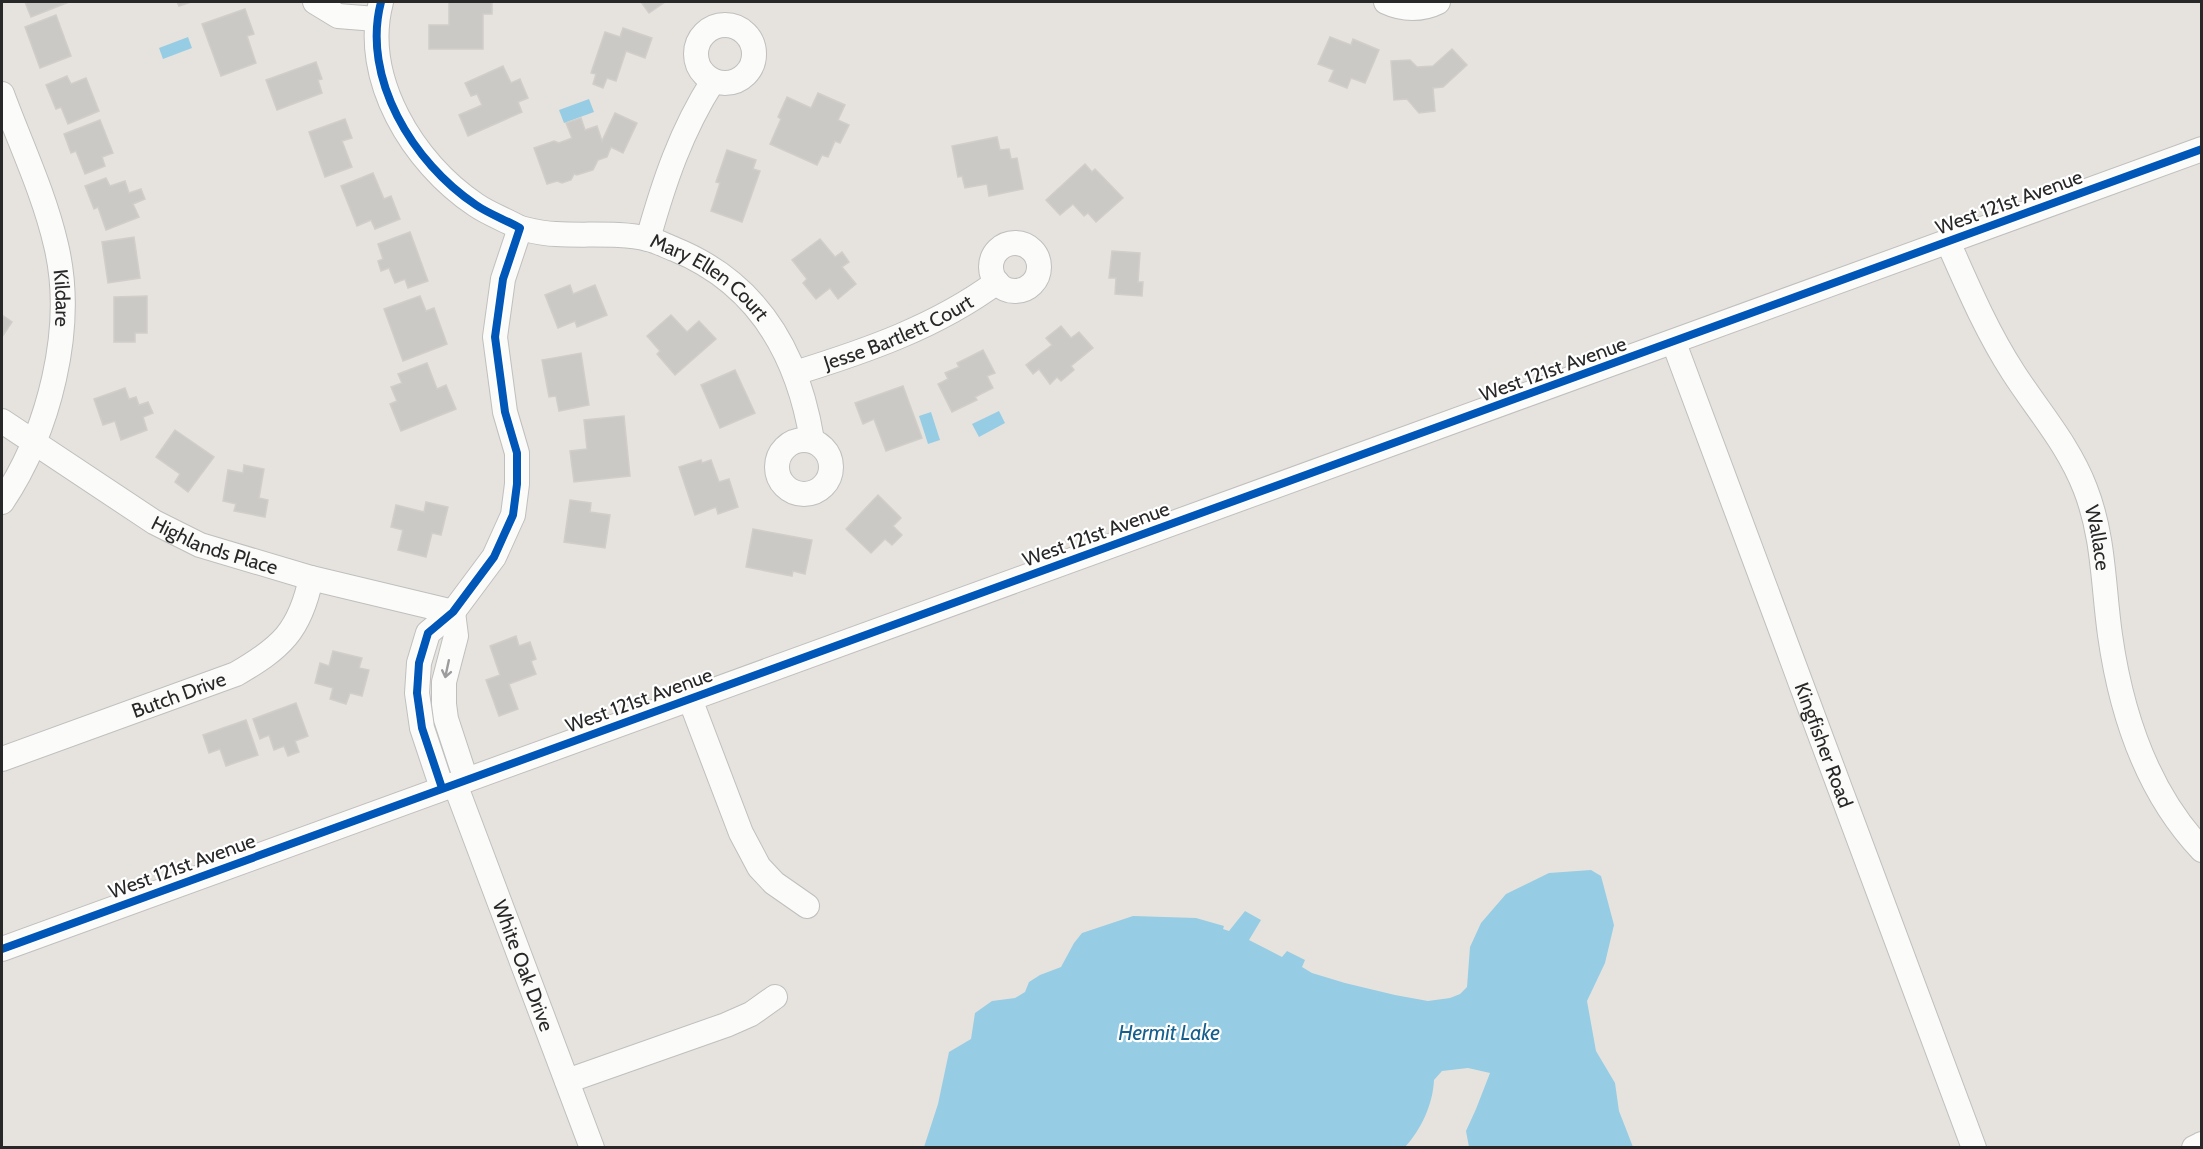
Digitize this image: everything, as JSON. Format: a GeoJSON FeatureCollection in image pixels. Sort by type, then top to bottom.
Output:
{"type":"FeatureCollection","features":[{"type":"Feature","properties":{"kind":"street"},"geometry":{"type":"LineString","coordinates":[[315,2],[338,16],[378,10]]}},
{"type":"Feature","properties":{"kind":"street"},"geometry":{"type":"LineString","coordinates":[[1386,2],[1412,9],[1431,6],[1438,2]]}},
{"type":"Feature","properties":{"kind":"street","name":"Mary Ellen Court"},"geometry":{"type":"LineString","coordinates":[[378,10],[381,77],[402,128],[435,170],[476,205],[520,228],[554,234],[648,239],[693,256],[722,274],[762,312],[774,332],[795,373],[812,441]]}},
{"type":"Feature","properties":{"kind":"street"},"geometry":{"type":"LineString","coordinates":[[648,239],[666,176],[694,111],[713,81]]}},
{"type":"Feature","properties":{"kind":"street","name":"Kildare"},"geometry":{"type":"LineString","coordinates":[[2,94],[49,218],[57,247],[61,290],[61,340],[46,408],[35,443],[2,502]]}},
{"type":"Feature","properties":{"kind":"street","name":"West 121st Avenue"},"geometry":{"type":"LineString","coordinates":[[2,950],[2202,149]]}},
{"type":"Feature","properties":{"kind":"street"},"geometry":{"type":"LineString","coordinates":[[453,612],[494,557],[513,515],[517,484],[517,453],[505,412],[495,337],[503,279],[520,228]]}},
{"type":"Feature","properties":{"kind":"street","name":"Wallace"},"geometry":{"type":"LineString","coordinates":[[1948,242],[1987,329],[2014,374],[2061,439],[2080,474],[2095,516],[2101,543],[2109,634],[2116,671],[2136,741],[2162,799],[2181,828],[2202,850]]}},
{"type":"Feature","properties":{"kind":"street","name":"Jesse Bartlett Court"},"geometry":{"type":"LineString","coordinates":[[795,373],[849,356],[909,333],[943,316],[997,282]]}},
{"type":"Feature","properties":{"kind":"street","name":"Kingfisher Road"},"geometry":{"type":"LineString","coordinates":[[1674,342],[1974,1148]]}},
{"type":"Feature","properties":{"kind":"street","name":"Highlands Place"},"geometry":{"type":"LineString","coordinates":[[2,421],[154,522],[200,545],[311,578],[453,612]]}},
{"type":"Feature","properties":{"kind":"street","name":"Butch Drive"},"geometry":{"type":"LineString","coordinates":[[2,759],[236,674],[268,656],[287,637],[306,604],[311,578]]}},
{"type":"Feature","properties":{"kind":"street","name":"White Oak Drive"},"geometry":{"type":"LineString","coordinates":[[453,612],[456,636],[444,682],[444,704],[454,784],[592,1148]]}},
{"type":"Feature","properties":{"kind":"street"},"geometry":{"type":"LineString","coordinates":[[690,699],[741,833],[759,867],[774,883],[807,906]]}},
{"type":"Feature","properties":{"kind":"street"},"geometry":{"type":"LineString","coordinates":[[567,1081],[726,1025],[751,1014],[775,998]]}},
{"type":"Feature","properties":{"kind":"street"},"geometry":{"type":"LineString","coordinates":[[2194,1148],[2202,1144]]}},
{"type":"Feature","properties":{"kind":"water"},"geometry":{"type":"Polygon","coordinates":[[[188,37],[192,48],[163,59],[159,48],[188,37]]]}},
{"type":"Feature","properties":{"kind":"water"},"geometry":{"type":"Polygon","coordinates":[[[589,99],[594,112],[564,123],[559,110],[589,99]]]}},
{"type":"Feature","properties":{"kind":"water"},"geometry":{"type":"Polygon","coordinates":[[[999,411],[1005,423],[979,437],[972,424],[999,411]]]}},
{"type":"Feature","properties":{"kind":"water"},"geometry":{"type":"Polygon","coordinates":[[[931,412],[940,440],[928,444],[919,416],[931,412]]]}},
{"type":"Feature","properties":{"kind":"water","name":"Hermit Lake"},"geometry":{"type":"Polygon","coordinates":[[[1591,870],[1601,876],[1614,925],[1605,963],[1587,1001],[1596,1051],[1615,1083],[1619,1111],[1633,1147],[1469,1147],[1466,1131],[1490,1073],[1468,1068],[1442,1071],[1434,1080],[1425,1116],[1405,1147],[924,1147],[938,1104],[949,1052],[971,1039],[975,1013],[992,1001],[1015,998],[1025,992],[1029,982],[1061,967],[1082,933],[1133,916],[1196,918],[1224,926],[1223,929],[1229,931],[1245,911],[1261,920],[1249,940],[1282,957],[1287,951],[1305,960],[1302,967],[1312,973],[1345,983],[1428,1001],[1450,998],[1460,994],[1467,987],[1470,947],[1481,923],[1506,894],[1549,873],[1591,870]]]}},
{"type":"Feature","properties":{"kind":"building"},"geometry":{"type":"Polygon","coordinates":[[[25,2],[69,2],[31,17],[25,2]]]}},
{"type":"Feature","properties":{"kind":"building"},"geometry":{"type":"Polygon","coordinates":[[[177,2],[191,2],[179,6],[177,2]]]}},
{"type":"Feature","properties":{"kind":"building"},"geometry":{"type":"Polygon","coordinates":[[[449,2],[492,2],[492,14],[483,14],[483,49],[429,49],[429,25],[449,25],[449,2]]]}},
{"type":"Feature","properties":{"kind":"building"},"geometry":{"type":"Polygon","coordinates":[[[641,2],[665,2],[649,13],[641,2]]]}},
{"type":"Feature","properties":{"kind":"building"},"geometry":{"type":"Polygon","coordinates":[[[245,9],[254,34],[247,36],[256,63],[221,76],[202,24],[245,9]]]}},
{"type":"Feature","properties":{"kind":"building"},"geometry":{"type":"Polygon","coordinates":[[[56,15],[71,56],[40,68],[25,27],[56,15]]]}},
{"type":"Feature","properties":{"kind":"building"},"geometry":{"type":"Polygon","coordinates":[[[623,28],[652,38],[645,58],[626,51],[616,81],[607,78],[603,88],[593,84],[596,74],[591,73],[605,32],[620,37],[623,28]]]}},
{"type":"Feature","properties":{"kind":"building"},"geometry":{"type":"Polygon","coordinates":[[[1330,37],[1351,45],[1353,39],[1379,50],[1365,83],[1351,78],[1347,88],[1329,81],[1334,70],[1318,64],[1330,37]]]}},
{"type":"Feature","properties":{"kind":"building"},"geometry":{"type":"Polygon","coordinates":[[[1452,49],[1467,65],[1443,87],[1433,88],[1435,111],[1419,113],[1407,99],[1394,100],[1391,61],[1410,60],[1417,67],[1433,66],[1452,49]]]}},
{"type":"Feature","properties":{"kind":"building"},"geometry":{"type":"Polygon","coordinates":[[[316,62],[322,79],[318,80],[322,93],[277,110],[266,80],[316,62]]]}},
{"type":"Feature","properties":{"kind":"building"},"geometry":{"type":"Polygon","coordinates":[[[503,66],[511,83],[520,79],[528,98],[518,102],[522,112],[468,136],[459,115],[482,105],[477,94],[471,96],[465,83],[503,66]]]}},
{"type":"Feature","properties":{"kind":"building"},"geometry":{"type":"Polygon","coordinates":[[[67,76],[71,84],[86,78],[99,111],[68,124],[61,107],[56,109],[46,85],[67,76]]]}},
{"type":"Feature","properties":{"kind":"building"},"geometry":{"type":"Polygon","coordinates":[[[818,93],[845,105],[838,120],[849,125],[840,143],[835,141],[828,157],[822,155],[817,165],[770,144],[781,119],[778,117],[787,97],[811,108],[818,93]]]}},
{"type":"Feature","properties":{"kind":"building"},"geometry":{"type":"Polygon","coordinates":[[[615,113],[637,123],[623,153],[611,147],[607,157],[598,160],[593,170],[574,174],[571,180],[562,183],[557,181],[547,184],[534,148],[572,138],[566,123],[581,118],[585,130],[597,126],[602,141],[615,113]]]}},
{"type":"Feature","properties":{"kind":"building"},"geometry":{"type":"Polygon","coordinates":[[[345,119],[352,138],[342,141],[352,167],[325,177],[309,132],[345,119]]]}},
{"type":"Feature","properties":{"kind":"building"},"geometry":{"type":"Polygon","coordinates":[[[100,120],[113,153],[102,157],[105,166],[85,174],[76,151],[71,153],[64,134],[100,120]]]}},
{"type":"Feature","properties":{"kind":"building"},"geometry":{"type":"Polygon","coordinates":[[[997,137],[1000,150],[1009,149],[1011,159],[1017,158],[1023,189],[989,196],[987,184],[965,188],[962,176],[958,177],[952,146],[997,137]]]}},
{"type":"Feature","properties":{"kind":"building"},"geometry":{"type":"Polygon","coordinates":[[[727,150],[756,160],[753,169],[760,171],[742,222],[711,211],[720,183],[716,182],[727,150]]]}},
{"type":"Feature","properties":{"kind":"building"},"geometry":{"type":"Polygon","coordinates":[[[1085,164],[1092,172],[1095,169],[1123,198],[1096,222],[1088,213],[1084,216],[1073,204],[1060,215],[1046,200],[1085,164]]]}},
{"type":"Feature","properties":{"kind":"building"},"geometry":{"type":"Polygon","coordinates":[[[373,173],[384,199],[391,196],[400,219],[375,229],[371,220],[357,226],[341,186],[373,173]]]}},
{"type":"Feature","properties":{"kind":"building"},"geometry":{"type":"Polygon","coordinates":[[[106,178],[110,186],[125,181],[129,193],[141,189],[145,199],[133,204],[139,217],[106,230],[98,207],[94,209],[85,186],[106,178]]]}},
{"type":"Feature","properties":{"kind":"building"},"geometry":{"type":"Polygon","coordinates":[[[410,232],[428,281],[408,288],[405,279],[395,283],[389,268],[381,271],[378,261],[383,259],[378,244],[410,232]]]}},
{"type":"Feature","properties":{"kind":"building"},"geometry":{"type":"Polygon","coordinates":[[[134,237],[140,278],[108,283],[102,242],[134,237]]]}},
{"type":"Feature","properties":{"kind":"building"},"geometry":{"type":"Polygon","coordinates":[[[820,239],[835,257],[842,252],[849,262],[842,267],[856,284],[838,299],[830,288],[816,299],[803,283],[807,279],[792,260],[820,239]]]}},
{"type":"Feature","properties":{"kind":"building"},"geometry":{"type":"Polygon","coordinates":[[[1112,251],[1140,253],[1138,282],[1143,282],[1142,296],[1115,294],[1116,278],[1109,278],[1112,251]]]}},
{"type":"Feature","properties":{"kind":"building"},"geometry":{"type":"Polygon","coordinates":[[[570,285],[573,294],[595,285],[607,315],[577,327],[575,321],[558,328],[545,295],[570,285]]]}},
{"type":"Feature","properties":{"kind":"building"},"geometry":{"type":"Polygon","coordinates":[[[147,296],[147,333],[135,333],[135,342],[114,342],[114,297],[147,296]]]}},
{"type":"Feature","properties":{"kind":"building"},"geometry":{"type":"Polygon","coordinates":[[[420,296],[426,311],[434,308],[447,344],[403,361],[384,309],[420,296]]]}},
{"type":"Feature","properties":{"kind":"building"},"geometry":{"type":"Polygon","coordinates":[[[2,315],[12,322],[2,337],[2,315]]]}},
{"type":"Feature","properties":{"kind":"building"},"geometry":{"type":"Polygon","coordinates":[[[671,315],[687,332],[699,321],[716,339],[675,375],[657,354],[660,351],[647,336],[671,315]]]}},
{"type":"Feature","properties":{"kind":"building"},"geometry":{"type":"Polygon","coordinates":[[[1061,326],[1071,338],[1079,332],[1093,348],[1071,366],[1074,370],[1061,381],[1057,377],[1050,384],[1039,369],[1033,374],[1026,365],[1052,345],[1046,338],[1061,326]]]}},
{"type":"Feature","properties":{"kind":"building"},"geometry":{"type":"Polygon","coordinates":[[[983,350],[995,373],[987,376],[993,388],[975,397],[977,400],[952,412],[938,384],[948,379],[945,373],[959,367],[957,363],[983,350]]]}},
{"type":"Feature","properties":{"kind":"building"},"geometry":{"type":"Polygon","coordinates":[[[581,353],[589,405],[559,411],[556,396],[549,397],[542,360],[581,353]]]}},
{"type":"Feature","properties":{"kind":"building"},"geometry":{"type":"Polygon","coordinates":[[[427,363],[437,389],[446,385],[456,409],[401,431],[390,404],[397,401],[391,387],[402,383],[398,374],[427,363]]]}},
{"type":"Feature","properties":{"kind":"building"},"geometry":{"type":"Polygon","coordinates":[[[735,370],[755,413],[720,428],[701,385],[735,370]]]}},
{"type":"Feature","properties":{"kind":"building"},"geometry":{"type":"Polygon","coordinates":[[[903,386],[922,438],[886,451],[874,419],[863,424],[855,403],[903,386]]]}},
{"type":"Feature","properties":{"kind":"building"},"geometry":{"type":"Polygon","coordinates":[[[125,388],[129,399],[136,397],[139,405],[148,402],[153,413],[143,417],[147,430],[121,440],[115,421],[103,425],[94,399],[125,388]]]}},
{"type":"Feature","properties":{"kind":"building"},"geometry":{"type":"Polygon","coordinates":[[[624,416],[630,476],[574,482],[570,451],[587,449],[584,420],[624,416]]]}},
{"type":"Feature","properties":{"kind":"building"},"geometry":{"type":"Polygon","coordinates":[[[175,430],[214,457],[188,492],[175,482],[180,474],[156,457],[175,430]]]}},
{"type":"Feature","properties":{"kind":"building"},"geometry":{"type":"Polygon","coordinates":[[[701,460],[702,463],[711,460],[719,482],[729,479],[738,507],[718,514],[716,507],[695,515],[679,467],[701,460]]]}},
{"type":"Feature","properties":{"kind":"building"},"geometry":{"type":"Polygon","coordinates":[[[244,465],[264,469],[259,498],[268,500],[265,517],[234,511],[236,504],[223,501],[228,470],[243,473],[244,465]]]}},
{"type":"Feature","properties":{"kind":"building"},"geometry":{"type":"Polygon","coordinates":[[[878,495],[901,518],[893,526],[902,535],[892,545],[885,539],[871,553],[846,529],[878,495]]]}},
{"type":"Feature","properties":{"kind":"building"},"geometry":{"type":"Polygon","coordinates":[[[570,500],[591,503],[590,512],[610,515],[605,548],[564,542],[570,500]]]}},
{"type":"Feature","properties":{"kind":"building"},"geometry":{"type":"Polygon","coordinates":[[[426,502],[448,507],[441,535],[432,533],[426,557],[398,550],[403,530],[391,527],[396,505],[424,512],[426,502]]]}},
{"type":"Feature","properties":{"kind":"building"},"geometry":{"type":"Polygon","coordinates":[[[753,529],[812,540],[805,574],[793,571],[792,576],[746,567],[753,529]]]}},
{"type":"Feature","properties":{"kind":"building"},"geometry":{"type":"Polygon","coordinates":[[[516,636],[519,646],[530,642],[536,659],[531,661],[536,674],[509,684],[518,709],[499,716],[486,680],[500,675],[490,646],[516,636]]]}},
{"type":"Feature","properties":{"kind":"building"},"geometry":{"type":"Polygon","coordinates":[[[333,651],[362,658],[359,668],[369,670],[362,696],[350,693],[346,704],[330,699],[333,688],[315,683],[320,663],[329,666],[333,651]]]}},
{"type":"Feature","properties":{"kind":"building"},"geometry":{"type":"Polygon","coordinates":[[[296,703],[308,736],[295,741],[299,752],[288,756],[284,746],[274,750],[269,735],[260,739],[253,719],[296,703]]]}},
{"type":"Feature","properties":{"kind":"building"},"geometry":{"type":"Polygon","coordinates":[[[246,720],[258,755],[226,766],[220,749],[209,753],[203,735],[246,720]]]}},
{"type":"Feature","properties":{"kind":"cycle path"},"geometry":{"type":"LineString","coordinates":[[381,2],[377,31],[379,60],[386,89],[397,116],[413,142],[453,187],[481,208],[520,228],[503,279],[495,337],[505,412],[517,453],[517,484],[513,515],[494,557],[453,612],[428,633],[419,663],[417,693],[422,728],[442,788]]}},
{"type":"Feature","properties":{"kind":"cycle path"},"geometry":{"type":"LineString","coordinates":[[2,949],[2202,149]]}}]}
